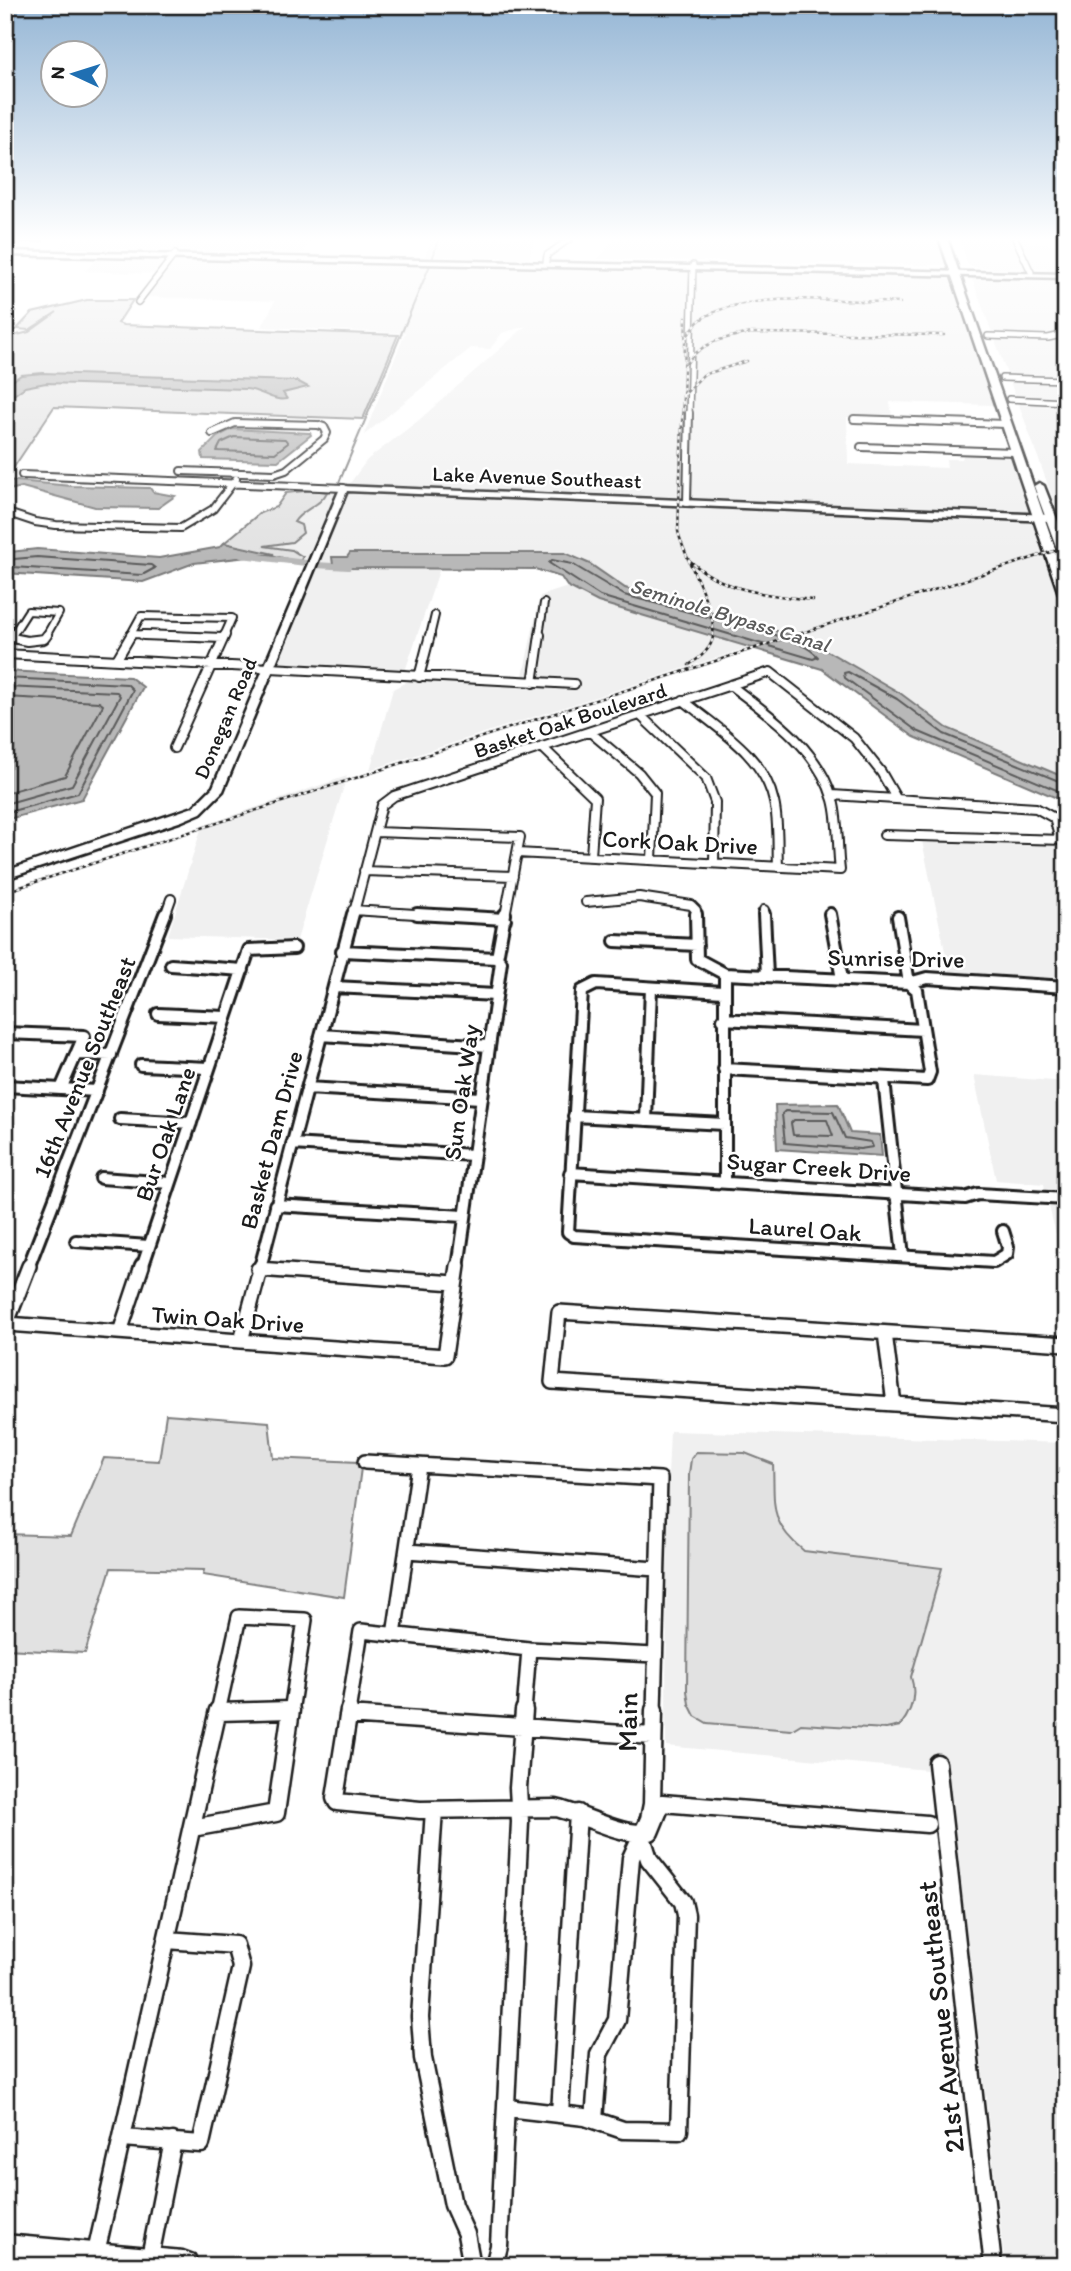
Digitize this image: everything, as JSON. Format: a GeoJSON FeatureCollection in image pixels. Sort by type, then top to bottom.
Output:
{"type":"FeatureCollection","features":[{"type":"Feature","properties":{"kind":"main road"},"geometry":{"type":"LineString","coordinates":[[978,344],[1066,597]]}},
{"type":"Feature","properties":{"kind":"main road"},"geometry":{"type":"LineString","coordinates":[[984,344],[989,357],[997,362]]}},
{"type":"Feature","properties":{"kind":"main road"},"geometry":{"type":"LineString","coordinates":[[991,344],[1066,557]]}},
{"type":"Feature","properties":{"kind":"main road"},"geometry":{"type":"LineString","coordinates":[[987,370],[995,374],[1002,393],[1009,399]]}},
{"type":"Feature","properties":{"kind":"main road"},"geometry":{"type":"LineString","coordinates":[[1006,424],[1014,430],[1025,461],[1031,464]]}},
{"type":"Feature","properties":{"kind":"main road","name":"Lake Avenue Southeast"},"geometry":{"type":"LineString","coordinates":[[344,488],[1050,518]]}},
{"type":"Feature","properties":{"kind":"main road","name":"Donegan Road"},"geometry":{"type":"LineString","coordinates":[[5,875],[197,810],[219,788],[344,488]]}},
{"type":"Feature","properties":{"kind":"main road"},"geometry":{"type":"LineString","coordinates":[[5,2250],[93,2262],[183,2266]]}},
{"type":"Feature","properties":{"kind":"street"},"geometry":{"type":"LineString","coordinates":[[687,503],[691,344]]}},
{"type":"Feature","properties":{"kind":"street"},"geometry":{"type":"LineString","coordinates":[[1002,378],[1066,380]]}},
{"type":"Feature","properties":{"kind":"street"},"geometry":{"type":"LineString","coordinates":[[1009,399],[1066,402]]}},
{"type":"Feature","properties":{"kind":"street"},"geometry":{"type":"LineString","coordinates":[[854,419],[1006,424]]}},
{"type":"Feature","properties":{"kind":"street"},"geometry":{"type":"LineString","coordinates":[[181,471],[274,474],[286,470],[324,439],[326,429],[306,425],[235,423],[212,433]]}},
{"type":"Feature","properties":{"kind":"street"},"geometry":{"type":"LineString","coordinates":[[861,447],[1015,452]]}},
{"type":"Feature","properties":{"kind":"street"},"geometry":{"type":"LineString","coordinates":[[5,512],[56,524],[150,529],[181,527],[200,520],[234,484],[239,473]]}},
{"type":"Feature","properties":{"kind":"street","name":"Lake Avenue Southeast"},"geometry":{"type":"LineString","coordinates":[[22,475],[344,488]]}},
{"type":"Feature","properties":{"kind":"street"},"geometry":{"type":"LineString","coordinates":[[5,523],[13,514]]}},
{"type":"Feature","properties":{"kind":"street"},"geometry":{"type":"LineString","coordinates":[[1055,570],[1066,557]]}},
{"type":"Feature","properties":{"kind":"street"},"geometry":{"type":"LineString","coordinates":[[533,682],[544,603]]}},
{"type":"Feature","properties":{"kind":"street"},"geometry":{"type":"LineString","coordinates":[[16,654],[27,641],[44,639],[59,613],[28,611],[12,635],[12,638],[27,641]]}},
{"type":"Feature","properties":{"kind":"street"},"geometry":{"type":"LineString","coordinates":[[117,659],[141,615],[232,618],[174,748]]}},
{"type":"Feature","properties":{"kind":"street"},"geometry":{"type":"LineString","coordinates":[[419,677],[435,615]]}},
{"type":"Feature","properties":{"kind":"street"},"geometry":{"type":"LineString","coordinates":[[131,634],[223,638]]}},
{"type":"Feature","properties":{"kind":"street"},"geometry":{"type":"LineString","coordinates":[[5,654],[574,684]]}},
{"type":"Feature","properties":{"kind":"street","name":"Basket Oak Boulevard"},"geometry":{"type":"LineString","coordinates":[[382,805],[394,796],[770,672],[854,738],[881,772],[896,798]]}},
{"type":"Feature","properties":{"kind":"street"},"geometry":{"type":"LineString","coordinates":[[730,685],[772,717],[803,748],[822,774],[832,795],[1036,808],[1054,818],[1063,840],[884,835]]}},
{"type":"Feature","properties":{"kind":"street"},"geometry":{"type":"LineString","coordinates":[[683,701],[751,756],[766,779],[774,799],[778,867]]}},
{"type":"Feature","properties":{"kind":"street"},"geometry":{"type":"LineString","coordinates":[[640,715],[706,778],[715,802],[714,863]]}},
{"type":"Feature","properties":{"kind":"street"},"geometry":{"type":"LineString","coordinates":[[590,732],[639,773],[655,793],[652,860]]}},
{"type":"Feature","properties":{"kind":"street"},"geometry":{"type":"LineString","coordinates":[[542,747],[595,798],[591,856]]}},
{"type":"Feature","properties":{"kind":"street","name":"Cork Oak Drive"},"geometry":{"type":"LineString","coordinates":[[517,853],[840,870],[832,795]]}},
{"type":"Feature","properties":{"kind":"street","name":"Basket Dam Drive"},"geometry":{"type":"LineString","coordinates":[[241,1341],[382,805]]}},
{"type":"Feature","properties":{"kind":"street","name":"Sun Oak Way"},"geometry":{"type":"LineString","coordinates":[[375,832],[520,837],[497,958],[501,962],[446,1356]]}},
{"type":"Feature","properties":{"kind":"street"},"geometry":{"type":"LineString","coordinates":[[364,871],[513,876]]}},
{"type":"Feature","properties":{"kind":"street"},"geometry":{"type":"LineString","coordinates":[[586,902],[639,897],[691,905],[696,910],[697,959],[706,965],[719,967],[725,974],[725,1182]]}},
{"type":"Feature","properties":{"kind":"street","name":"16th Avenue Southeast"},"geometry":{"type":"LineString","coordinates":[[6,1326],[9,1308],[171,899]]}},
{"type":"Feature","properties":{"kind":"street"},"geometry":{"type":"LineString","coordinates":[[353,910],[505,919]]}},
{"type":"Feature","properties":{"kind":"street"},"geometry":{"type":"LineString","coordinates":[[764,910],[768,976]]}},
{"type":"Feature","properties":{"kind":"street"},"geometry":{"type":"LineString","coordinates":[[830,913],[842,979]]}},
{"type":"Feature","properties":{"kind":"street"},"geometry":{"type":"LineString","coordinates":[[724,1069],[884,1080],[927,1080],[930,1072],[917,990],[909,983],[898,917]]}},
{"type":"Feature","properties":{"kind":"street"},"geometry":{"type":"LineString","coordinates":[[615,941],[697,945]]}},
{"type":"Feature","properties":{"kind":"street","name":"Bur Oak Lane"},"geometry":{"type":"LineString","coordinates":[[120,1332],[249,950],[294,948]]}},
{"type":"Feature","properties":{"kind":"street"},"geometry":{"type":"LineString","coordinates":[[342,951],[497,958]]}},
{"type":"Feature","properties":{"kind":"street"},"geometry":{"type":"LineString","coordinates":[[171,965],[243,970]]}},
{"type":"Feature","properties":{"kind":"street","name":"Sunrise Drive"},"geometry":{"type":"LineString","coordinates":[[725,974],[909,983],[927,978],[1066,987]]}},
{"type":"Feature","properties":{"kind":"street"},"geometry":{"type":"LineString","coordinates":[[570,1173],[582,991],[596,984],[723,992]]}},
{"type":"Feature","properties":{"kind":"street"},"geometry":{"type":"LineString","coordinates":[[334,987],[496,995]]}},
{"type":"Feature","properties":{"kind":"street"},"geometry":{"type":"LineString","coordinates":[[646,1120],[650,988]]}},
{"type":"Feature","properties":{"kind":"street"},"geometry":{"type":"LineString","coordinates":[[158,1014],[226,1017]]}},
{"type":"Feature","properties":{"kind":"street"},"geometry":{"type":"LineString","coordinates":[[723,1019],[923,1030]]}},
{"type":"Feature","properties":{"kind":"street"},"geometry":{"type":"LineString","coordinates":[[5,1033],[84,1036],[61,1089]]}},
{"type":"Feature","properties":{"kind":"street"},"geometry":{"type":"LineString","coordinates":[[321,1035],[489,1046]]}},
{"type":"Feature","properties":{"kind":"street"},"geometry":{"type":"LineString","coordinates":[[76,1054],[111,1055]]}},
{"type":"Feature","properties":{"kind":"street"},"geometry":{"type":"LineString","coordinates":[[141,1065],[209,1068]]}},
{"type":"Feature","properties":{"kind":"street"},"geometry":{"type":"LineString","coordinates":[[884,1080],[903,1256]]}},
{"type":"Feature","properties":{"kind":"street"},"geometry":{"type":"LineString","coordinates":[[5,1086],[97,1091]]}},
{"type":"Feature","properties":{"kind":"street"},"geometry":{"type":"LineString","coordinates":[[307,1088],[481,1098]]}},
{"type":"Feature","properties":{"kind":"street"},"geometry":{"type":"LineString","coordinates":[[574,1116],[724,1124]]}},
{"type":"Feature","properties":{"kind":"street"},"geometry":{"type":"LineString","coordinates":[[120,1119],[191,1123]]}},
{"type":"Feature","properties":{"kind":"street"},"geometry":{"type":"LineString","coordinates":[[292,1144],[473,1156]]}},
{"type":"Feature","properties":{"kind":"street","name":"Sugar Creek Drive"},"geometry":{"type":"LineString","coordinates":[[570,1173],[965,1198],[978,1194],[1066,1199]]}},
{"type":"Feature","properties":{"kind":"street","name":"Laurel Oak"},"geometry":{"type":"LineString","coordinates":[[570,1173],[566,1226],[568,1232],[574,1236],[993,1262],[1007,1254],[1008,1247],[1003,1231]]}},
{"type":"Feature","properties":{"kind":"street"},"geometry":{"type":"LineString","coordinates":[[101,1178],[170,1183]]}},
{"type":"Feature","properties":{"kind":"street"},"geometry":{"type":"LineString","coordinates":[[275,1205],[464,1216]]}},
{"type":"Feature","properties":{"kind":"street"},"geometry":{"type":"LineString","coordinates":[[76,1241],[149,1246]]}},
{"type":"Feature","properties":{"kind":"street"},"geometry":{"type":"LineString","coordinates":[[258,1269],[455,1283]]}},
{"type":"Feature","properties":{"kind":"street"},"geometry":{"type":"LineString","coordinates":[[1066,1344],[559,1312],[552,1382],[1066,1415]]}},
{"type":"Feature","properties":{"kind":"street","name":"Twin Oak Drive"},"geometry":{"type":"LineString","coordinates":[[6,1326],[446,1356]]}},
{"type":"Feature","properties":{"kind":"street"},"geometry":{"type":"LineString","coordinates":[[886,1333],[894,1404]]}},
{"type":"Feature","properties":{"kind":"street"},"geometry":{"type":"LineString","coordinates":[[365,1462],[419,1466],[394,1635]]}},
{"type":"Feature","properties":{"kind":"street","name":"Main"},"geometry":{"type":"LineString","coordinates":[[419,1466],[660,1479],[652,1804],[649,1819],[631,1858],[617,2020],[599,2054],[594,2120]]}},
{"type":"Feature","properties":{"kind":"street"},"geometry":{"type":"LineString","coordinates":[[407,1551],[656,1570]]}},
{"type":"Feature","properties":{"kind":"street"},"geometry":{"type":"LineString","coordinates":[[93,2262],[239,1617],[305,1620],[276,1813],[192,1828]]}},
{"type":"Feature","properties":{"kind":"street"},"geometry":{"type":"LineString","coordinates":[[654,1655],[529,1650],[361,1631],[335,1798],[337,1802],[435,1811],[556,1808],[578,1813],[636,1835],[650,1832],[662,1802],[928,1824]]}},
{"type":"Feature","properties":{"kind":"street"},"geometry":{"type":"LineString","coordinates":[[494,2266],[499,2246],[507,2108],[520,1822],[518,1810],[529,1650]]}},
{"type":"Feature","properties":{"kind":"street"},"geometry":{"type":"LineString","coordinates":[[218,1712],[291,1710]]}},
{"type":"Feature","properties":{"kind":"street"},"geometry":{"type":"LineString","coordinates":[[348,1715],[652,1736]]}},
{"type":"Feature","properties":{"kind":"street","name":"21st Avenue Southeast"},"geometry":{"type":"LineString","coordinates":[[937,1763],[993,2266]]}},
{"type":"Feature","properties":{"kind":"street"},"geometry":{"type":"LineString","coordinates":[[435,1811],[420,2018],[423,2058],[453,2205],[466,2234],[472,2266]]}},
{"type":"Feature","properties":{"kind":"street"},"geometry":{"type":"LineString","coordinates":[[560,2113],[578,1813]]}},
{"type":"Feature","properties":{"kind":"street"},"geometry":{"type":"LineString","coordinates":[[507,2108],[560,2113],[623,2130],[679,2131],[686,1915],[683,1902],[649,1859],[641,1834]]}},
{"type":"Feature","properties":{"kind":"street"},"geometry":{"type":"LineString","coordinates":[[123,2138],[201,2144],[241,1967],[235,1945],[167,1940]]}},
{"type":"Feature","properties":{"kind":"street"},"geometry":{"type":"LineString","coordinates":[[149,2263],[173,2141]]}},
{"type":"Feature","properties":{"kind":"shaded area"},"geometry":{"type":"Polygon","coordinates":[[[5,344],[394,344],[363,419],[54,407],[6,479],[5,344]]]}},
{"type":"Feature","properties":{"kind":"shaded area"},"geometry":{"type":"Polygon","coordinates":[[[401,344],[494,344],[490,349],[471,348],[364,435],[401,344]]]}},
{"type":"Feature","properties":{"kind":"shaded area"},"geometry":{"type":"Polygon","coordinates":[[[506,344],[689,344],[684,501],[348,486],[367,460],[419,420],[506,344]]]}},
{"type":"Feature","properties":{"kind":"shaded area"},"geometry":{"type":"Polygon","coordinates":[[[694,344],[972,344],[993,405],[890,402],[892,418],[847,417],[848,464],[947,468],[946,459],[962,459],[964,454],[1009,453],[1031,516],[691,502],[694,344]]]}},
{"type":"Feature","properties":{"kind":"shaded area"},"geometry":{"type":"Polygon","coordinates":[[[996,344],[1066,344],[1066,379],[1008,377],[996,344]]]}},
{"type":"Feature","properties":{"kind":"shaded area"},"geometry":{"type":"Polygon","coordinates":[[[1009,379],[1066,381],[1066,401],[1016,398],[1009,379]]]}},
{"type":"Feature","properties":{"kind":"shaded area"},"geometry":{"type":"Polygon","coordinates":[[[1018,402],[1066,403],[1066,531],[1053,499],[1018,402]]]}},
{"type":"Feature","properties":{"kind":"shaded area"},"geometry":{"type":"Polygon","coordinates":[[[290,487],[340,490],[306,566],[302,557],[264,547],[292,542],[302,533],[301,525],[293,522],[298,515],[325,498],[327,492],[313,490],[286,493],[290,487]]]}},
{"type":"Feature","properties":{"kind":"shaded area"},"geometry":{"type":"Polygon","coordinates":[[[313,490],[327,492],[294,522],[301,525],[303,533],[292,542],[264,546],[292,550],[303,557],[299,562],[224,543],[260,513],[276,507],[286,493],[313,490]]]}},
{"type":"Feature","properties":{"kind":"shaded area"},"geometry":{"type":"Polygon","coordinates":[[[346,490],[1032,518],[1066,617],[1066,778],[947,728],[900,693],[808,640],[625,588],[590,564],[565,553],[350,553],[342,568],[440,568],[404,674],[273,666],[346,490]]]}},
{"type":"Feature","properties":{"kind":"shaded area"},"geometry":{"type":"Polygon","coordinates":[[[568,587],[750,647],[370,770],[393,689],[414,678],[578,686],[578,683],[537,681],[547,606],[540,606],[529,680],[522,680],[540,596],[568,587]]]}},
{"type":"Feature","properties":{"kind":"shaded area"},"geometry":{"type":"Polygon","coordinates":[[[347,776],[297,940],[168,936],[202,826],[347,776]]]}},
{"type":"Feature","properties":{"kind":"shaded area"},"geometry":{"type":"Polygon","coordinates":[[[921,836],[1066,843],[1066,983],[950,975],[921,836]]]}},
{"type":"Feature","properties":{"kind":"shaded area"},"geometry":{"type":"Polygon","coordinates":[[[974,1075],[1066,1082],[1066,1195],[1046,1194],[1044,1184],[996,1180],[974,1075]]]}},
{"type":"Feature","properties":{"kind":"shaded area"},"geometry":{"type":"Polygon","coordinates":[[[1048,1202],[1066,1203],[1066,1274],[1048,1202]]]}},
{"type":"Feature","properties":{"kind":"shaded area"},"geometry":{"type":"Polygon","coordinates":[[[166,1414],[269,1422],[273,1458],[358,1462],[358,1467],[361,1468],[344,1597],[203,1575],[204,1570],[111,1568],[85,1653],[5,1649],[5,1534],[71,1536],[104,1458],[159,1461],[166,1414]]]}},
{"type":"Feature","properties":{"kind":"shaded area"},"geometry":{"type":"Polygon","coordinates":[[[670,1431],[1066,1443],[1066,2266],[1005,2266],[944,1756],[928,1756],[936,1819],[927,1770],[666,1746],[667,1498],[670,1431]],[[773,1464],[689,1474],[689,1704],[801,1724],[886,1729],[911,1677],[942,1568],[804,1551],[786,1536],[776,1516],[773,1464]]]}},
{"type":"Feature","properties":{"kind":"shaded area"},"geometry":{"type":"Polygon","coordinates":[[[696,1452],[745,1453],[773,1464],[774,1502],[779,1522],[792,1541],[804,1551],[942,1568],[911,1677],[914,1690],[912,1703],[900,1726],[886,1729],[801,1724],[791,1730],[707,1723],[695,1716],[687,1691],[689,1474],[691,1459],[696,1452]]]}},
{"type":"Feature","properties":{"kind":"water"},"geometry":{"type":"Polygon","coordinates":[[[43,373],[297,381],[308,387],[283,393],[287,399],[282,399],[246,389],[46,383],[25,387],[5,401],[5,386],[21,375],[43,373]]]}},
{"type":"Feature","properties":{"kind":"water"},"geometry":{"type":"Polygon","coordinates":[[[232,429],[311,435],[278,461],[203,459],[202,452],[217,437],[232,429]]]}},
{"type":"Feature","properties":{"kind":"water"},"geometry":{"type":"Polygon","coordinates":[[[5,480],[72,486],[150,488],[153,492],[175,496],[158,508],[95,507],[22,487],[5,491],[5,480]]]}},
{"type":"Feature","properties":{"kind":"water"},"geometry":{"type":"Polygon","coordinates":[[[224,543],[274,554],[194,563],[143,582],[5,573],[5,556],[10,552],[37,549],[159,558],[220,547],[224,543]]]}},
{"type":"Feature","properties":{"kind":"water"},"geometry":{"type":"Polygon","coordinates":[[[350,553],[565,553],[590,564],[625,588],[808,640],[900,693],[947,728],[1066,778],[1066,802],[914,737],[822,669],[598,602],[567,586],[561,577],[535,569],[342,568],[333,565],[332,557],[347,557],[350,553]]]}},
{"type":"Feature","properties":{"kind":"water"},"geometry":{"type":"Polygon","coordinates":[[[5,671],[130,677],[143,687],[82,799],[5,820],[5,671]]]}},
{"type":"Feature","properties":{"kind":"water"},"geometry":{"type":"Polygon","coordinates":[[[838,1104],[850,1133],[880,1135],[882,1156],[777,1149],[775,1105],[838,1104]]]}},
{"type":"Feature","properties":{"kind":"waterway"},"geometry":{"type":"LineString","coordinates":[[338,485],[397,344]]}},
{"type":"Feature","properties":{"kind":"waterway","name":"Seminole Bypass Canal"},"geometry":{"type":"LineString","coordinates":[[241,555],[306,563]]}},
{"type":"Feature","properties":{"kind":"waterway","name":"Seminole Bypass Canal"},"geometry":{"type":"LineString","coordinates":[[316,565],[348,567]]}},
{"type":"Feature","properties":{"kind":"railway"},"geometry":{"type":"LineString","coordinates":[[684,367],[685,344]]}},
{"type":"Feature","properties":{"kind":"railway"},"geometry":{"type":"LineString","coordinates":[[684,367],[697,352],[710,344]]}},
{"type":"Feature","properties":{"kind":"railway"},"geometry":{"type":"LineString","coordinates":[[684,395],[703,375],[747,361]]}},
{"type":"Feature","properties":{"kind":"railway"},"geometry":{"type":"LineString","coordinates":[[684,367],[678,531],[689,560]]}},
{"type":"Feature","properties":{"kind":"railway"},"geometry":{"type":"LineString","coordinates":[[5,892],[1066,547]]}},
{"type":"Feature","properties":{"kind":"railway"},"geometry":{"type":"LineString","coordinates":[[689,560],[707,602],[713,630],[708,649],[689,665]]}},
{"type":"Feature","properties":{"kind":"railway"},"geometry":{"type":"LineString","coordinates":[[689,560],[716,579],[746,590],[813,600]]}}]}
